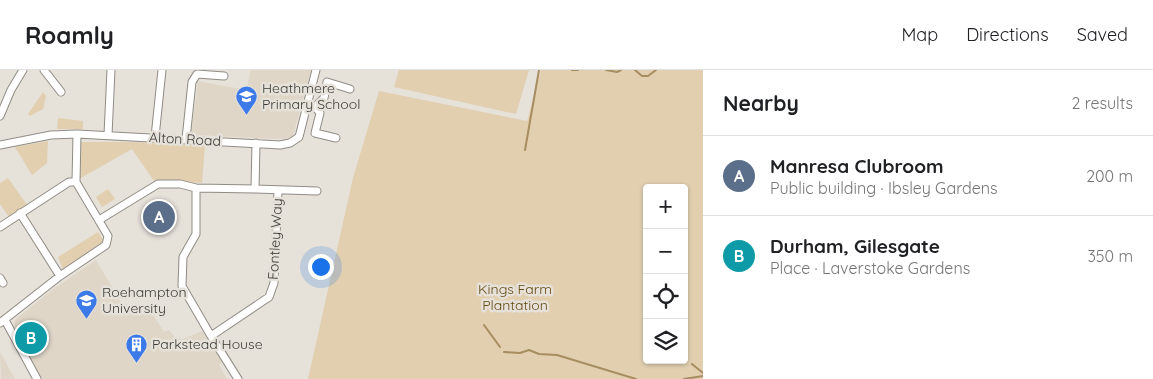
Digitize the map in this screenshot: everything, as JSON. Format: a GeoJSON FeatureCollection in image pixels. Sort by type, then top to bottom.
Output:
{"type":"FeatureCollection","features":[{"type":"Feature","properties":{"kind":"street"},"geometry":{"type":"LineString","coordinates":[[0,116],[2,107],[23,70]]}},
{"type":"Feature","properties":{"kind":"street"},"geometry":{"type":"LineString","coordinates":[[44,70],[61,92]]}},
{"type":"Feature","properties":{"kind":"street"},"geometry":{"type":"LineString","coordinates":[[108,135],[111,70]]}},
{"type":"Feature","properties":{"kind":"street"},"geometry":{"type":"LineString","coordinates":[[155,137],[162,70]]}},
{"type":"Feature","properties":{"kind":"street","name":"Alton Road"},"geometry":{"type":"LineString","coordinates":[[0,144],[48,135],[77,134],[280,145],[295,141],[302,126],[316,70]]}},
{"type":"Feature","properties":{"kind":"street"},"geometry":{"type":"LineString","coordinates":[[186,139],[192,82],[197,74],[224,76]]}},
{"type":"Feature","properties":{"kind":"street"},"geometry":{"type":"LineString","coordinates":[[315,107],[324,98],[327,82],[350,89]]}},
{"type":"Feature","properties":{"kind":"street"},"geometry":{"type":"LineString","coordinates":[[307,105],[315,107],[320,113],[315,133],[336,138]]}},
{"type":"Feature","properties":{"kind":"street"},"geometry":{"type":"LineString","coordinates":[[37,379],[2,322],[60,276],[106,245],[108,236],[76,182],[77,134]]}},
{"type":"Feature","properties":{"kind":"street"},"geometry":{"type":"LineString","coordinates":[[255,190],[256,143]]}},
{"type":"Feature","properties":{"kind":"street"},"geometry":{"type":"LineString","coordinates":[[0,227],[69,182],[76,182]]}},
{"type":"Feature","properties":{"kind":"street"},"geometry":{"type":"LineString","coordinates":[[99,220],[158,184],[180,184],[196,188],[317,191]]}},
{"type":"Feature","properties":{"kind":"street"},"geometry":{"type":"LineString","coordinates":[[196,188],[196,234],[183,257],[182,286],[238,379]]}},
{"type":"Feature","properties":{"kind":"street","name":"Fontley Way"},"geometry":{"type":"LineString","coordinates":[[211,336],[269,297],[274,283],[278,191]]}},
{"type":"Feature","properties":{"kind":"street"},"geometry":{"type":"LineString","coordinates":[[20,213],[60,276]]}},
{"type":"Feature","properties":{"kind":"shaded area","name":"Heathmere Primary School"},"geometry":{"type":"Polygon","coordinates":[[[251,70],[311,70],[293,136],[285,139],[191,135],[198,81],[246,90],[251,70]]]}},
{"type":"Feature","properties":{"kind":"shaded area","name":"Roehampton University"},"geometry":{"type":"Polygon","coordinates":[[[96,260],[122,304],[147,305],[164,332],[169,330],[175,337],[183,339],[202,331],[222,362],[219,365],[227,379],[42,379],[13,329],[15,320],[52,290],[96,260]]]}},
{"type":"Feature","properties":{"kind":"shaded area"},"geometry":{"type":"Polygon","coordinates":[[[0,352],[15,379],[1,379],[0,352]]]}},
{"type":"Feature","properties":{"kind":"green space"},"geometry":{"type":"Polygon","coordinates":[[[399,70],[529,70],[516,114],[394,87],[399,70]]]}},
{"type":"Feature","properties":{"kind":"green space","name":"Kings Farm Plantation"},"geometry":{"type":"Polygon","coordinates":[[[541,70],[703,70],[703,379],[308,379],[353,178],[379,91],[527,121],[541,70]]]}},
{"type":"Feature","properties":{"kind":"green space"},"geometry":{"type":"Polygon","coordinates":[[[43,92],[46,96],[43,109],[30,116],[28,114],[43,92]]]}},
{"type":"Feature","properties":{"kind":"green space"},"geometry":{"type":"Polygon","coordinates":[[[58,118],[83,121],[83,129],[57,129],[58,118]]]}},
{"type":"Feature","properties":{"kind":"green space"},"geometry":{"type":"Polygon","coordinates":[[[48,141],[47,163],[32,175],[15,147],[48,141]]]}},
{"type":"Feature","properties":{"kind":"green space"},"geometry":{"type":"Polygon","coordinates":[[[80,142],[133,142],[205,146],[202,183],[154,181],[132,149],[79,179],[80,142]]]}},
{"type":"Feature","properties":{"kind":"green space"},"geometry":{"type":"Polygon","coordinates":[[[8,178],[27,205],[9,217],[0,204],[0,183],[8,178]]]}},
{"type":"Feature","properties":{"kind":"green space"},"geometry":{"type":"Polygon","coordinates":[[[108,189],[115,199],[102,207],[96,197],[108,189]]]}},
{"type":"Feature","properties":{"kind":"green space"},"geometry":{"type":"Polygon","coordinates":[[[98,232],[104,241],[63,269],[58,257],[98,232]]]}},
{"type":"Feature","properties":{"kind":"waterway"},"geometry":{"type":"LineString","coordinates":[[525,150],[539,70]]}},
{"type":"Feature","properties":{"kind":"waterway"},"geometry":{"type":"LineString","coordinates":[[572,70],[578,70]]}},
{"type":"Feature","properties":{"kind":"waterway"},"geometry":{"type":"LineString","coordinates":[[606,70],[617,72],[621,70]]}},
{"type":"Feature","properties":{"kind":"waterway"},"geometry":{"type":"LineString","coordinates":[[635,70],[642,76],[648,76],[656,70]]}},
{"type":"Feature","properties":{"kind":"waterway"},"geometry":{"type":"LineString","coordinates":[[484,325],[500,347]]}},
{"type":"Feature","properties":{"kind":"waterway"},"geometry":{"type":"LineString","coordinates":[[504,352],[520,353],[529,350],[539,354],[557,355],[636,379]]}},
{"type":"Feature","properties":{"kind":"waterway"},"geometry":{"type":"LineString","coordinates":[[692,364],[703,373]]}},
{"type":"Feature","properties":{"kind":"waterway"},"geometry":{"type":"LineString","coordinates":[[684,379],[703,376]]}},
{"type":"Feature","properties":{"kind":"place","name":"Heathmere Primary School"},"geometry":{"type":"Point","coordinates":[246,115]}},
{"type":"Feature","properties":{"kind":"place","name":"Manresa Clubroom"},"geometry":{"type":"Point","coordinates":[159,217]}},
{"type":"Feature","properties":{"kind":"place","name":"Roehampton University"},"geometry":{"type":"Point","coordinates":[86,319]}},
{"type":"Feature","properties":{"kind":"place","name":"Durham, Gilesgate"},"geometry":{"type":"Point","coordinates":[31,338]}},
{"type":"Feature","properties":{"kind":"place","name":"Parkstead House"},"geometry":{"type":"Point","coordinates":[136,363]}}]}
